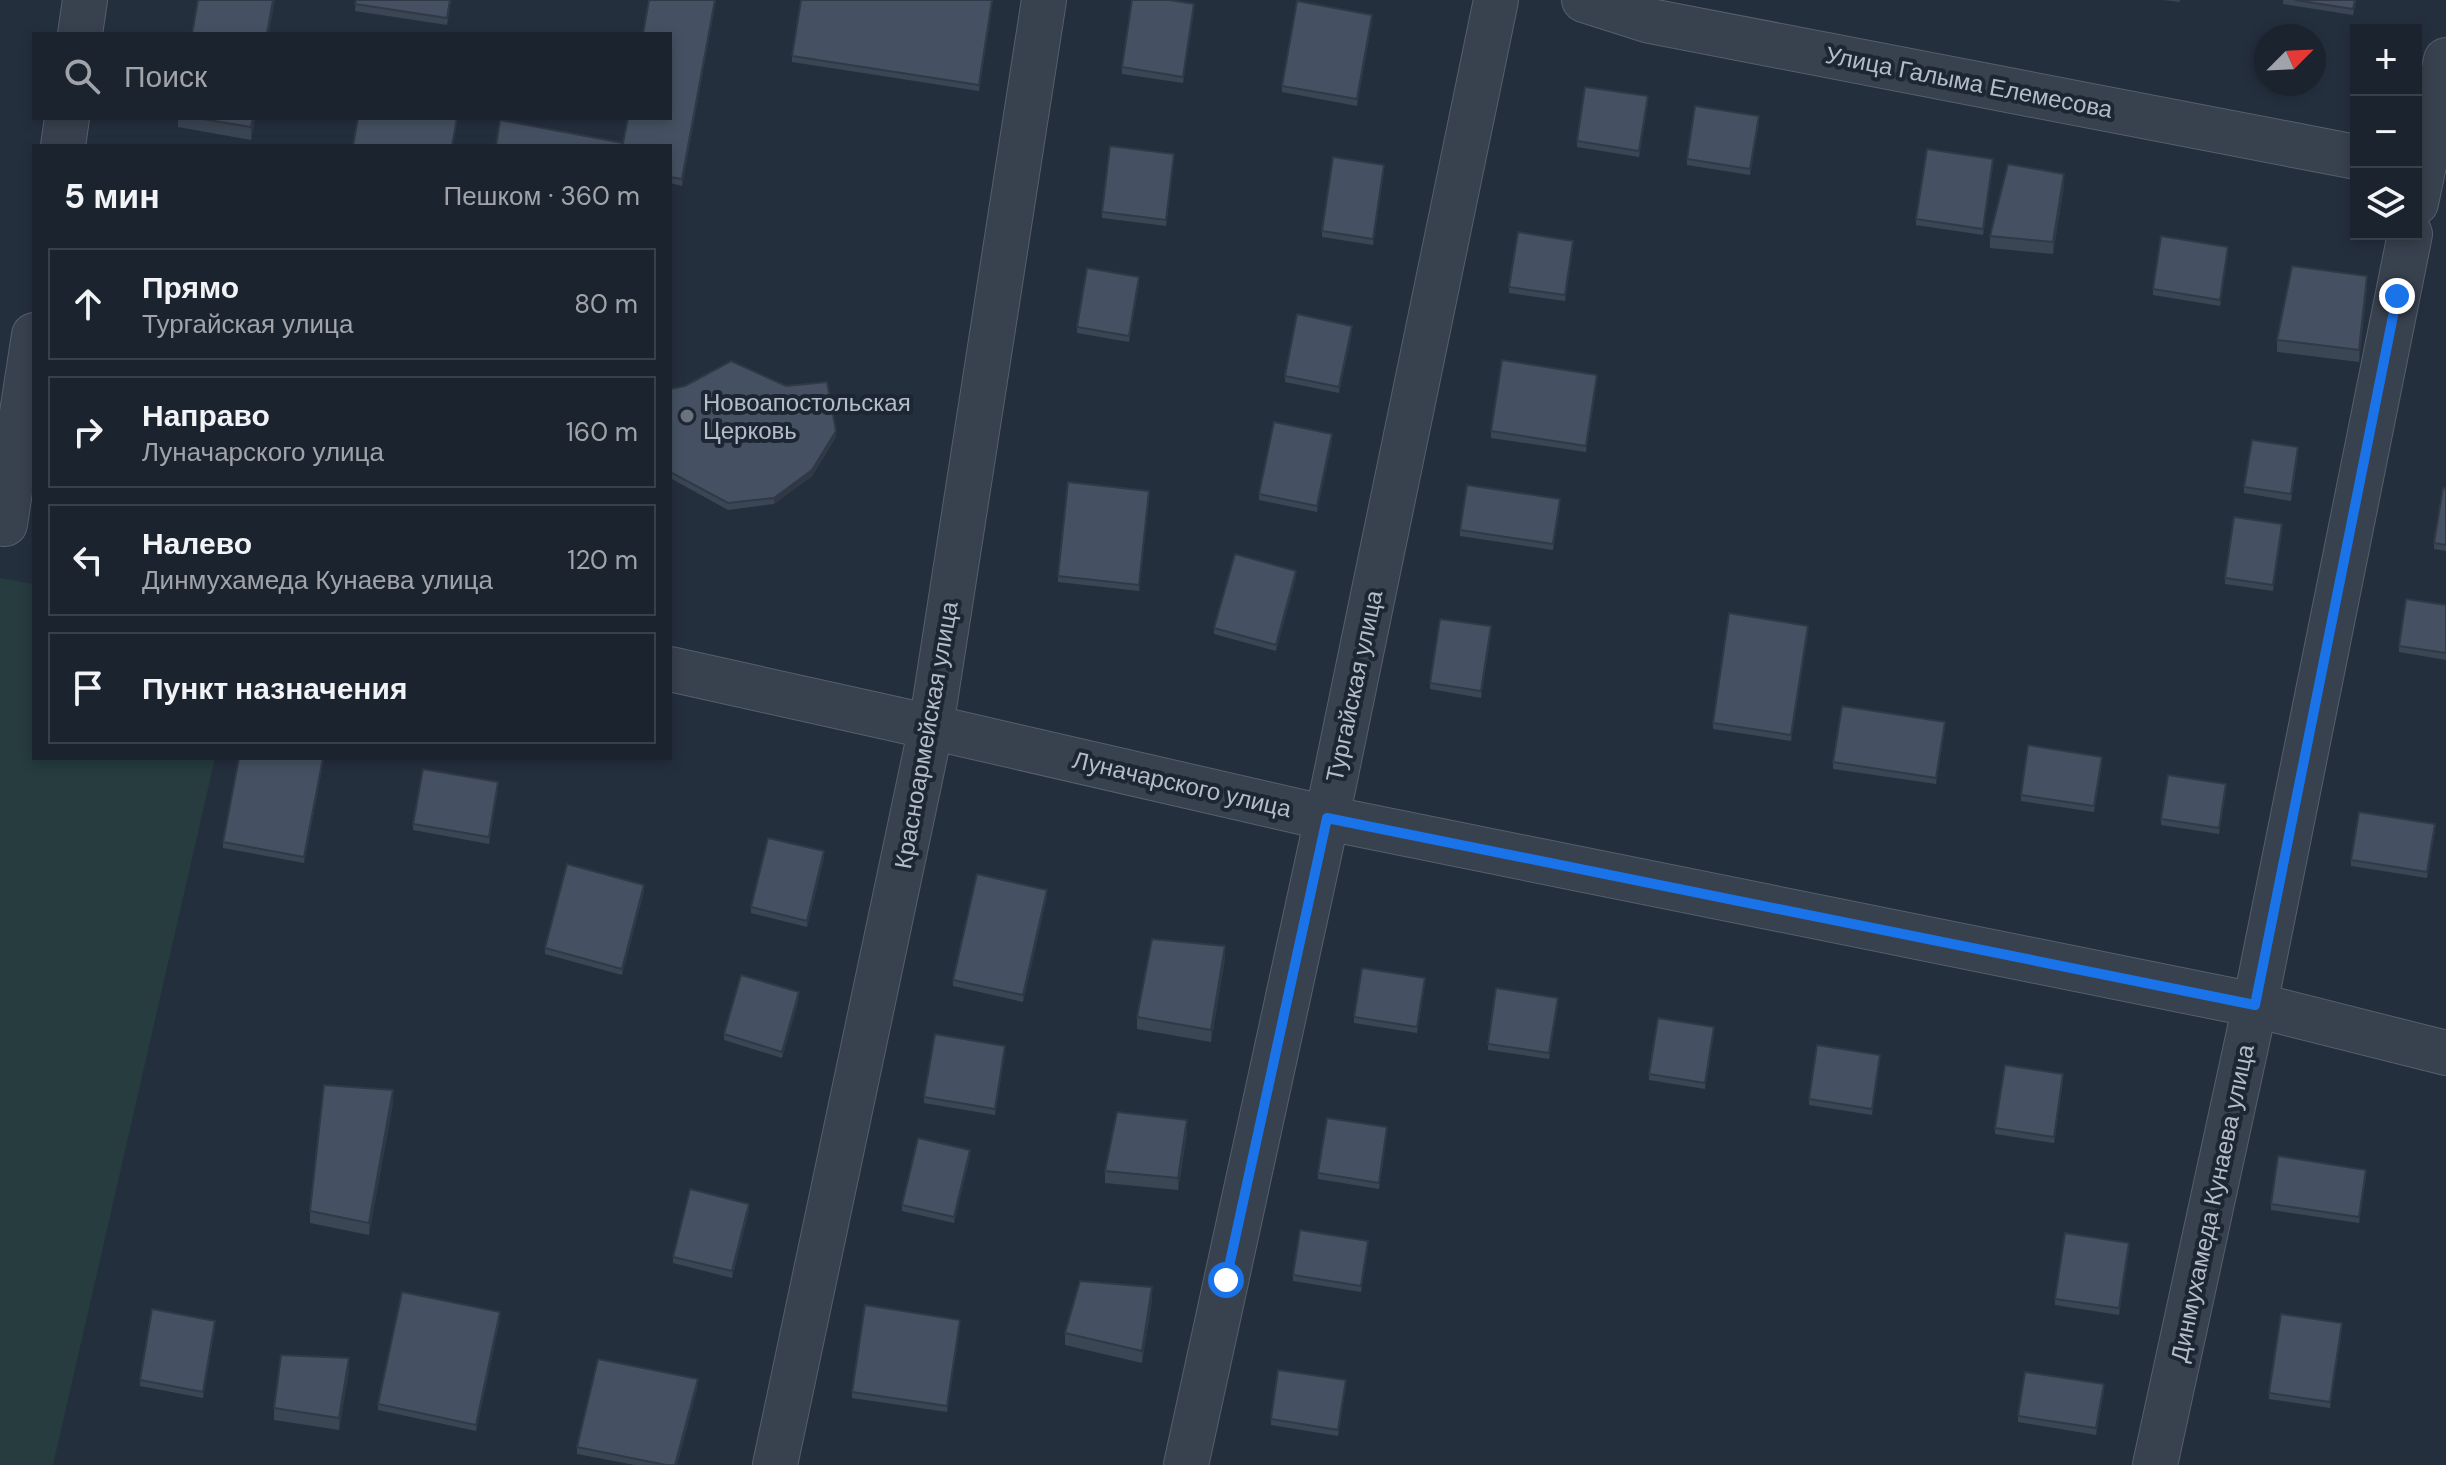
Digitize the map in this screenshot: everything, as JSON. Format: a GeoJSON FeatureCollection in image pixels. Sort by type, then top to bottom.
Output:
{"type":"FeatureCollection","features":[{"type":"Feature","properties":{"kind":"street"},"geometry":{"type":"LineString","coordinates":[[80,32],[85,0]]}},
{"type":"Feature","properties":{"kind":"street","name":"Красноармейская улица"},"geometry":{"type":"LineString","coordinates":[[775,1465],[931,727],[1044,0]]}},
{"type":"Feature","properties":{"kind":"street","name":"Тургайская улица"},"geometry":{"type":"LineString","coordinates":[[1186,1465],[1327,818],[1496,0]]}},
{"type":"Feature","properties":{"kind":"street","name":"Улица Галыма Елемесова"},"geometry":{"type":"LineString","coordinates":[[1584,0],[1650,21],[2350,156]]}},
{"type":"Feature","properties":{"kind":"street"},"geometry":{"type":"LineString","coordinates":[[2425,178],[2446,60]]}},
{"type":"Feature","properties":{"kind":"street"},"geometry":{"type":"LineString","coordinates":[[63,144],[67,120]]}},
{"type":"Feature","properties":{"kind":"street","name":"Динмухамеда Кунаева улица"},"geometry":{"type":"LineString","coordinates":[[2155,1465],[2255,1005],[2409,240]]}},
{"type":"Feature","properties":{"kind":"street"},"geometry":{"type":"LineString","coordinates":[[13,525],[32,353]]}},
{"type":"Feature","properties":{"kind":"street","name":"Луначарского улица"},"geometry":{"type":"LineString","coordinates":[[672,669],[1327,818],[2255,1005],[2446,1053]]}},
{"type":"Feature","properties":{"kind":"green space"},"geometry":{"type":"Polygon","coordinates":[[[0,578],[32,584],[32,760],[215,760],[53,1465],[0,1465],[0,578]]]}},
{"type":"Feature","properties":{"kind":"building"},"geometry":{"type":"Polygon","coordinates":[[[198,0],[273,0],[267,32],[192,32],[198,0]]]}},
{"type":"Feature","properties":{"kind":"building"},"geometry":{"type":"Polygon","coordinates":[[[356,0],[450,0],[447,18],[355,4],[356,0]]]}},
{"type":"Feature","properties":{"kind":"building"},"geometry":{"type":"Polygon","coordinates":[[[649,0],[715,0],[682,179],[672,177],[672,144],[496,144],[500,120],[623,143],[628,120],[672,120],[672,32],[643,32],[649,0]]]}},
{"type":"Feature","properties":{"kind":"building"},"geometry":{"type":"Polygon","coordinates":[[[801,0],[992,0],[979,85],[792,56],[801,0]]]}},
{"type":"Feature","properties":{"kind":"building"},"geometry":{"type":"Polygon","coordinates":[[[1132,0],[1170,0],[1194,4],[1183,77],[1122,67],[1132,0]]]}},
{"type":"Feature","properties":{"kind":"building"},"geometry":{"type":"Polygon","coordinates":[[[2295,0],[2355,0],[2353,9],[2295,0]]]}},
{"type":"Feature","properties":{"kind":"building"},"geometry":{"type":"Polygon","coordinates":[[[1297,1],[1372,15],[1357,99],[1282,86],[1297,1]]]}},
{"type":"Feature","properties":{"kind":"building"},"geometry":{"type":"Polygon","coordinates":[[[1585,87],[1648,96],[1639,151],[1577,141],[1585,87]]]}},
{"type":"Feature","properties":{"kind":"building"},"geometry":{"type":"Polygon","coordinates":[[[1695,106],[1759,116],[1750,169],[1687,159],[1695,106]]]}},
{"type":"Feature","properties":{"kind":"building"},"geometry":{"type":"Polygon","coordinates":[[[208,120],[253,120],[251,127],[208,120]]]}},
{"type":"Feature","properties":{"kind":"building"},"geometry":{"type":"Polygon","coordinates":[[[358,120],[457,120],[452,144],[353,144],[358,120]]]}},
{"type":"Feature","properties":{"kind":"building"},"geometry":{"type":"Polygon","coordinates":[[[1110,146],[1174,154],[1166,220],[1102,212],[1110,146]]]}},
{"type":"Feature","properties":{"kind":"building"},"geometry":{"type":"Polygon","coordinates":[[[1927,149],[1993,159],[1983,229],[1916,219],[1927,149]]]}},
{"type":"Feature","properties":{"kind":"building"},"geometry":{"type":"Polygon","coordinates":[[[1333,157],[1384,165],[1373,239],[1322,231],[1333,157]]]}},
{"type":"Feature","properties":{"kind":"building"},"geometry":{"type":"Polygon","coordinates":[[[2008,164],[2064,174],[2053,242],[1990,236],[2008,164]]]}},
{"type":"Feature","properties":{"kind":"building"},"geometry":{"type":"Polygon","coordinates":[[[1518,232],[1573,241],[1565,295],[1509,287],[1518,232]]]}},
{"type":"Feature","properties":{"kind":"building"},"geometry":{"type":"Polygon","coordinates":[[[2161,236],[2228,247],[2220,300],[2153,289],[2161,236]]]}},
{"type":"Feature","properties":{"kind":"building"},"geometry":{"type":"Polygon","coordinates":[[[2292,266],[2367,276],[2359,350],[2277,340],[2292,266]]]}},
{"type":"Feature","properties":{"kind":"building"},"geometry":{"type":"Polygon","coordinates":[[[1087,268],[1139,277],[1129,336],[1077,327],[1087,268]]]}},
{"type":"Feature","properties":{"kind":"building"},"geometry":{"type":"Polygon","coordinates":[[[1297,314],[1352,326],[1339,387],[1285,376],[1297,314]]]}},
{"type":"Feature","properties":{"kind":"building"},"geometry":{"type":"Polygon","coordinates":[[[1502,360],[1597,375],[1586,446],[1491,431],[1502,360]]]}},
{"type":"Feature","properties":{"kind":"building"},"geometry":{"type":"Polygon","coordinates":[[[731,361],[786,386],[827,382],[836,431],[812,470],[774,498],[728,503],[672,473],[672,389],[685,386],[731,361]]]}},
{"type":"Feature","properties":{"kind":"building"},"geometry":{"type":"Polygon","coordinates":[[[1274,422],[1332,434],[1317,506],[1259,494],[1274,422]]]}},
{"type":"Feature","properties":{"kind":"building"},"geometry":{"type":"Polygon","coordinates":[[[2252,440],[2298,447],[2291,494],[2244,487],[2252,440]]]}},
{"type":"Feature","properties":{"kind":"building"},"geometry":{"type":"Polygon","coordinates":[[[1068,482],[1149,491],[1139,585],[1058,576],[1068,482]]]}},
{"type":"Feature","properties":{"kind":"building"},"geometry":{"type":"Polygon","coordinates":[[[1467,485],[1560,499],[1553,544],[1460,530],[1467,485]]]}},
{"type":"Feature","properties":{"kind":"building"},"geometry":{"type":"Polygon","coordinates":[[[2443,488],[2446,489],[2446,545],[2434,543],[2443,488]]]}},
{"type":"Feature","properties":{"kind":"building"},"geometry":{"type":"Polygon","coordinates":[[[2234,517],[2282,524],[2273,585],[2225,578],[2234,517]]]}},
{"type":"Feature","properties":{"kind":"building"},"geometry":{"type":"Polygon","coordinates":[[[1235,554],[1296,571],[1276,645],[1214,628],[1235,554]]]}},
{"type":"Feature","properties":{"kind":"building"},"geometry":{"type":"Polygon","coordinates":[[[2406,599],[2446,605],[2446,653],[2399,646],[2406,599]]]}},
{"type":"Feature","properties":{"kind":"building"},"geometry":{"type":"Polygon","coordinates":[[[1729,613],[1808,626],[1791,735],[1713,723],[1729,613]]]}},
{"type":"Feature","properties":{"kind":"building"},"geometry":{"type":"Polygon","coordinates":[[[1440,619],[1491,626],[1481,691],[1430,683],[1440,619]]]}},
{"type":"Feature","properties":{"kind":"building"},"geometry":{"type":"Polygon","coordinates":[[[1842,706],[1945,722],[1936,778],[1833,762],[1842,706]]]}},
{"type":"Feature","properties":{"kind":"building"},"geometry":{"type":"Polygon","coordinates":[[[2028,745],[2102,757],[2094,806],[2021,795],[2028,745]]]}},
{"type":"Feature","properties":{"kind":"building"},"geometry":{"type":"Polygon","coordinates":[[[239,760],[323,760],[304,857],[223,842],[239,760]]]}},
{"type":"Feature","properties":{"kind":"building"},"geometry":{"type":"Polygon","coordinates":[[[423,769],[498,782],[489,837],[413,824],[423,769]]]}},
{"type":"Feature","properties":{"kind":"building"},"geometry":{"type":"Polygon","coordinates":[[[2168,775],[2226,784],[2219,828],[2161,819],[2168,775]]]}},
{"type":"Feature","properties":{"kind":"building"},"geometry":{"type":"Polygon","coordinates":[[[2359,812],[2435,824],[2427,872],[2351,860],[2359,812]]]}},
{"type":"Feature","properties":{"kind":"building"},"geometry":{"type":"Polygon","coordinates":[[[768,838],[824,851],[807,921],[751,907],[768,838]]]}},
{"type":"Feature","properties":{"kind":"building"},"geometry":{"type":"Polygon","coordinates":[[[567,864],[644,885],[622,969],[545,948],[567,864]]]}},
{"type":"Feature","properties":{"kind":"building"},"geometry":{"type":"Polygon","coordinates":[[[977,874],[1047,890],[1023,995],[953,980],[977,874]]]}},
{"type":"Feature","properties":{"kind":"building"},"geometry":{"type":"Polygon","coordinates":[[[1152,939],[1225,946],[1211,1030],[1137,1017],[1152,939]]]}},
{"type":"Feature","properties":{"kind":"building"},"geometry":{"type":"Polygon","coordinates":[[[1362,968],[1425,978],[1417,1027],[1354,1017],[1362,968]]]}},
{"type":"Feature","properties":{"kind":"building"},"geometry":{"type":"Polygon","coordinates":[[[741,975],[799,992],[782,1052],[724,1034],[741,975]]]}},
{"type":"Feature","properties":{"kind":"building"},"geometry":{"type":"Polygon","coordinates":[[[1496,988],[1558,998],[1549,1053],[1488,1044],[1496,988]]]}},
{"type":"Feature","properties":{"kind":"building"},"geometry":{"type":"Polygon","coordinates":[[[1658,1018],[1714,1027],[1705,1083],[1649,1074],[1658,1018]]]}},
{"type":"Feature","properties":{"kind":"building"},"geometry":{"type":"Polygon","coordinates":[[[935,1034],[1005,1046],[995,1109],[924,1097],[935,1034]]]}},
{"type":"Feature","properties":{"kind":"building"},"geometry":{"type":"Polygon","coordinates":[[[1817,1045],[1880,1055],[1872,1109],[1809,1099],[1817,1045]]]}},
{"type":"Feature","properties":{"kind":"building"},"geometry":{"type":"Polygon","coordinates":[[[2005,1065],[2063,1074],[2054,1137],[1995,1128],[2005,1065]]]}},
{"type":"Feature","properties":{"kind":"building"},"geometry":{"type":"Polygon","coordinates":[[[324,1085],[393,1090],[369,1223],[310,1211],[324,1085]]]}},
{"type":"Feature","properties":{"kind":"building"},"geometry":{"type":"Polygon","coordinates":[[[1117,1112],[1187,1120],[1178,1178],[1105,1171],[1117,1112]]]}},
{"type":"Feature","properties":{"kind":"building"},"geometry":{"type":"Polygon","coordinates":[[[1327,1118],[1387,1127],[1379,1183],[1318,1173],[1327,1118]]]}},
{"type":"Feature","properties":{"kind":"building"},"geometry":{"type":"Polygon","coordinates":[[[918,1138],[970,1150],[954,1217],[902,1205],[918,1138]]]}},
{"type":"Feature","properties":{"kind":"building"},"geometry":{"type":"Polygon","coordinates":[[[2278,1156],[2366,1170],[2359,1217],[2271,1204],[2278,1156]]]}},
{"type":"Feature","properties":{"kind":"building"},"geometry":{"type":"Polygon","coordinates":[[[690,1189],[749,1204],[732,1271],[673,1257],[690,1189]]]}},
{"type":"Feature","properties":{"kind":"building"},"geometry":{"type":"Polygon","coordinates":[[[1300,1230],[1368,1241],[1361,1286],[1293,1275],[1300,1230]]]}},
{"type":"Feature","properties":{"kind":"building"},"geometry":{"type":"Polygon","coordinates":[[[2065,1233],[2129,1243],[2119,1308],[2055,1299],[2065,1233]]]}},
{"type":"Feature","properties":{"kind":"building"},"geometry":{"type":"Polygon","coordinates":[[[1080,1281],[1152,1287],[1142,1351],[1065,1333],[1080,1281]]]}},
{"type":"Feature","properties":{"kind":"building"},"geometry":{"type":"Polygon","coordinates":[[[402,1292],[500,1312],[476,1425],[378,1404],[402,1292]]]}},
{"type":"Feature","properties":{"kind":"building"},"geometry":{"type":"Polygon","coordinates":[[[865,1305],[960,1320],[947,1406],[852,1392],[865,1305]]]}},
{"type":"Feature","properties":{"kind":"building"},"geometry":{"type":"Polygon","coordinates":[[[152,1309],[215,1321],[203,1392],[140,1380],[152,1309]]]}},
{"type":"Feature","properties":{"kind":"building"},"geometry":{"type":"Polygon","coordinates":[[[2281,1314],[2342,1323],[2330,1402],[2269,1393],[2281,1314]]]}},
{"type":"Feature","properties":{"kind":"building"},"geometry":{"type":"Polygon","coordinates":[[[281,1355],[349,1358],[339,1418],[274,1408],[281,1355]]]}},
{"type":"Feature","properties":{"kind":"building"},"geometry":{"type":"Polygon","coordinates":[[[598,1359],[698,1379],[675,1465],[577,1447],[598,1359]]]}},
{"type":"Feature","properties":{"kind":"building"},"geometry":{"type":"Polygon","coordinates":[[[1278,1370],[1346,1380],[1338,1430],[1271,1419],[1278,1370]]]}},
{"type":"Feature","properties":{"kind":"building"},"geometry":{"type":"Polygon","coordinates":[[[2025,1372],[2104,1384],[2096,1428],[2018,1416],[2025,1372]]]}},
{"type":"Feature","properties":{"kind":"place","name":"Новоапостольская Церковь"},"geometry":{"type":"Point","coordinates":[687,416]}},
{"type":"Feature","properties":{"kind":"route"},"geometry":{"type":"LineString","coordinates":[[1226,1280],[1327,818],[2255,1005],[2397,296]]}}]}
